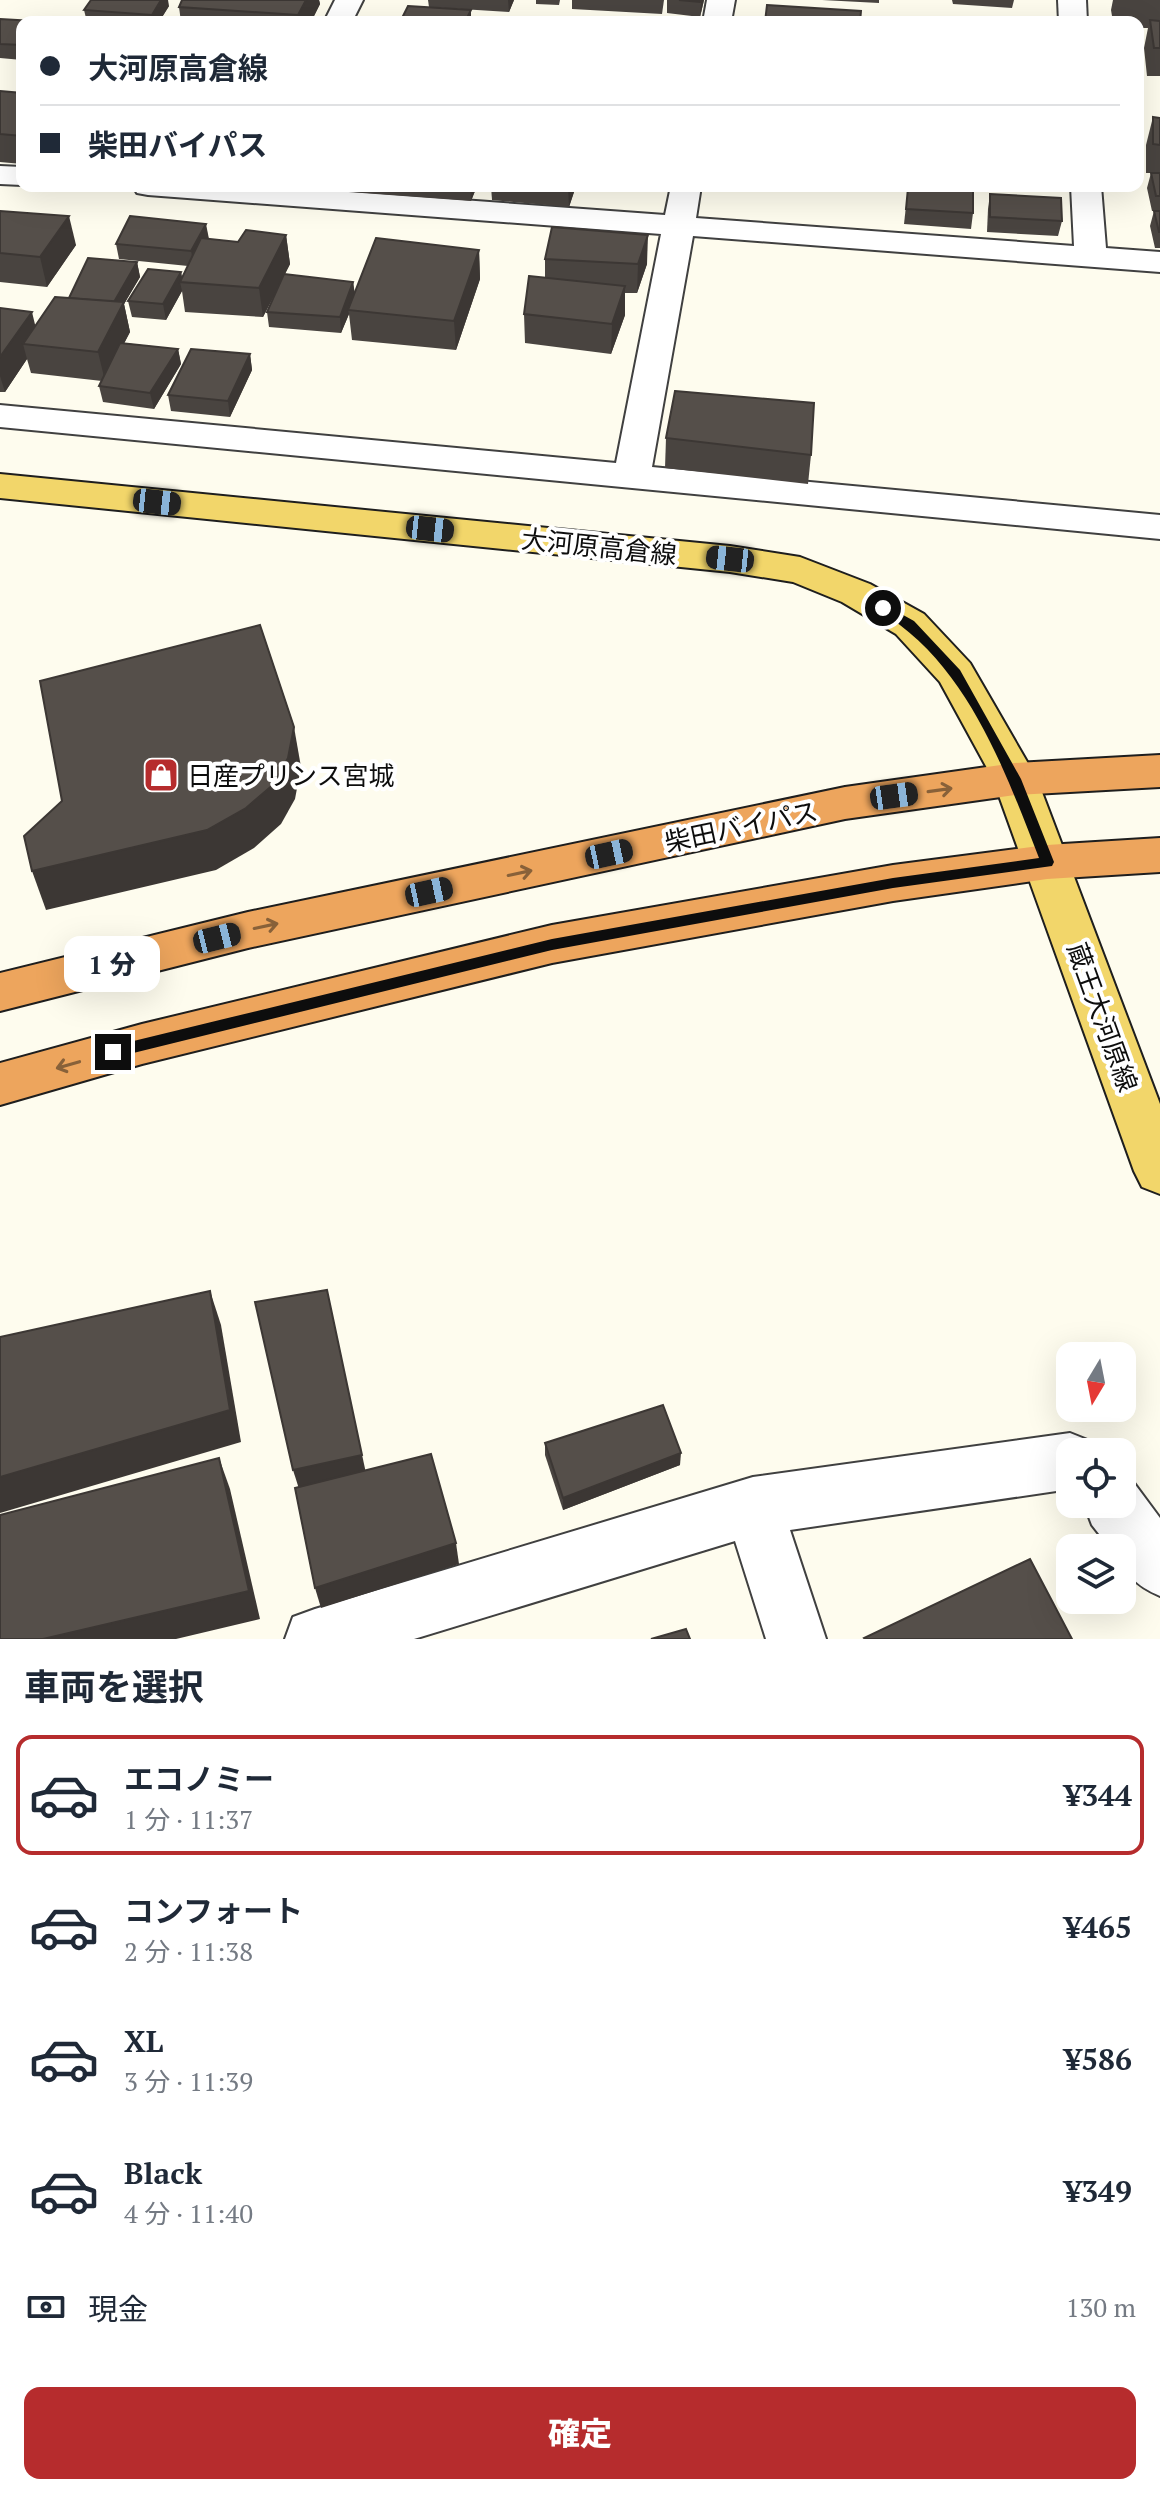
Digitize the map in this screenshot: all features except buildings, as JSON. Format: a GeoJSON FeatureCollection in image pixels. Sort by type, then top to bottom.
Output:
{"type":"FeatureCollection","features":[{"type":"Feature","properties":{"kind":"highway","name":"柴田バイパス"},"geometry":{"type":"LineString","coordinates":[[0,992],[248,930],[845,803],[1015,779],[1160,771]]}},
{"type":"Feature","properties":{"kind":"highway"},"geometry":{"type":"LineString","coordinates":[[0,1084],[142,1044],[552,944],[893,883],[1047,862],[1160,855]]}},
{"type":"Feature","properties":{"kind":"main road","name":"大河原高倉線"},"geometry":{"type":"LineString","coordinates":[[0,486],[730,559],[800,570],[856,593],[910,624],[956,673],[1015,779],[1047,862]]}},
{"type":"Feature","properties":{"kind":"main road","name":"蔵王大河原線"},"geometry":{"type":"LineString","coordinates":[[1047,862],[1160,1171]]}},
{"type":"Feature","properties":{"kind":"street"},"geometry":{"type":"LineString","coordinates":[[283,192],[1160,262]]}},
{"type":"Feature","properties":{"kind":"street"},"geometry":{"type":"LineString","coordinates":[[632,476],[685,192]]}},
{"type":"Feature","properties":{"kind":"street"},"geometry":{"type":"LineString","coordinates":[[1086,192],[1091,257]]}},
{"type":"Feature","properties":{"kind":"street"},"geometry":{"type":"LineString","coordinates":[[0,416],[1160,527]]}},
{"type":"Feature","properties":{"kind":"street"},"geometry":{"type":"LineString","coordinates":[[315,1639],[753,1506],[1056,1463]]}},
{"type":"Feature","properties":{"kind":"street"},"geometry":{"type":"LineString","coordinates":[[753,1506],[796,1639]]}},
{"type":"Feature","properties":{"kind":"street"},"geometry":{"type":"LineString","coordinates":[[1124,1518],[1160,1566]]}},
{"type":"Feature","properties":{"kind":"place","name":"日産プリンス宮城"},"geometry":{"type":"Point","coordinates":[161,775]}},
{"type":"Feature","properties":{"kind":"route"},"geometry":{"type":"LineString","coordinates":[[113,1052],[552,944],[893,883],[1047,862],[1015,779],[956,673],[910,624],[883,608]]}}]}
